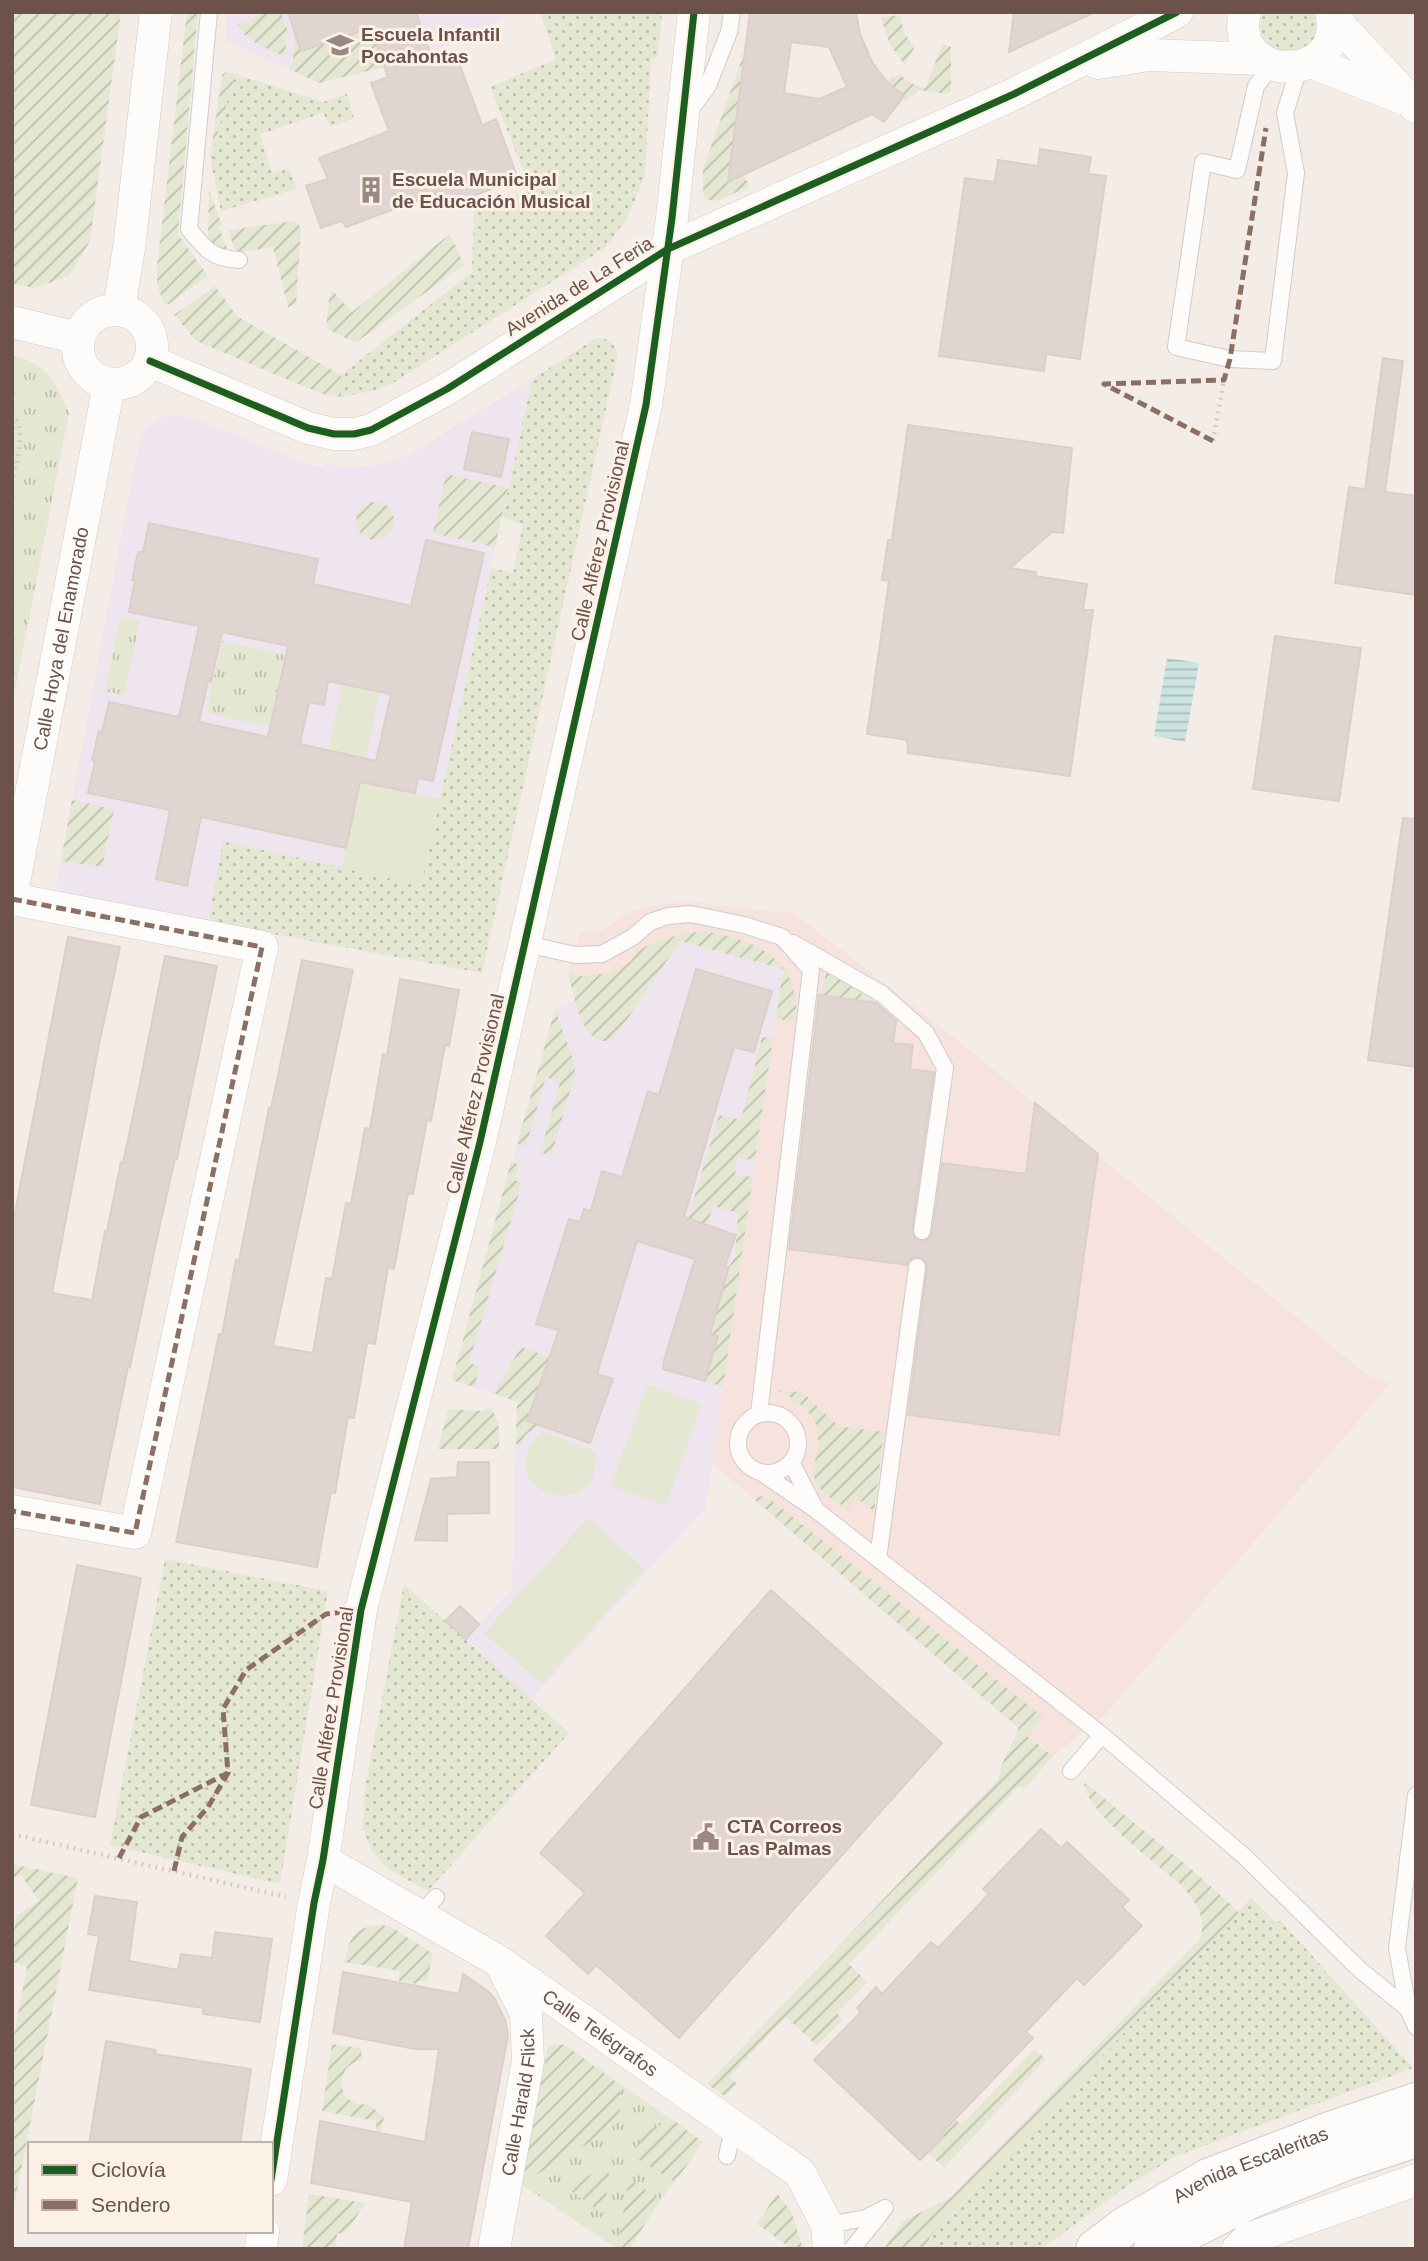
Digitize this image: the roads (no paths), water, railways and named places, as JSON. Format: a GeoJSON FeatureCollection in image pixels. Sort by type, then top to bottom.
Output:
{"type":"FeatureCollection","features":[{"type":"Feature","properties":{"kind":"street"},"geometry":{"type":"LineString","coordinates":[[119,309],[156,12]]}},
{"type":"Feature","properties":{"kind":"street","name":"Calle Alférez Provisional"},"geometry":{"type":"LineString","coordinates":[[273,2167],[361,1610],[480,1142],[646,405],[668,249],[694,12]]}},
{"type":"Feature","properties":{"kind":"street","name":"Avenida de La Feria"},"geometry":{"type":"LineString","coordinates":[[150,362],[308,428],[334,434],[354,434],[371,430],[447,389],[668,249],[1071,67],[1177,12]]}},
{"type":"Feature","properties":{"kind":"street"},"geometry":{"type":"LineString","coordinates":[[1245,12],[1245,36],[1251,50],[1285,64],[1321,54],[1329,43],[1332,15]]}},
{"type":"Feature","properties":{"kind":"street","name":"Avenida de La Feria"},"geometry":{"type":"LineString","coordinates":[[1332,15],[1413,104]]}},
{"type":"Feature","properties":{"kind":"street","name":"Avenida de La Feria"},"geometry":{"type":"LineString","coordinates":[[1071,67],[1149,55],[1285,64],[1413,104]]}},
{"type":"Feature","properties":{"kind":"street"},"geometry":{"type":"LineString","coordinates":[[119,309],[135,315],[148,328],[153,344],[150,362],[140,375],[126,383],[109,385],[90,376],[78,359],[78,338],[86,322],[101,311],[119,309]]}},
{"type":"Feature","properties":{"kind":"street"},"geometry":{"type":"LineString","coordinates":[[12,322],[78,338]]}},
{"type":"Feature","properties":{"kind":"street","name":"Calle Hoya del Enamorado"},"geometry":{"type":"LineString","coordinates":[[12,893],[109,385]]}},
{"type":"Feature","properties":{"kind":"street"},"geometry":{"type":"LineString","coordinates":[[12,899],[262,947],[135,1533],[12,1511]]}},
{"type":"Feature","properties":{"kind":"street","name":"Calle Telégrafos"},"geometry":{"type":"LineString","coordinates":[[323,1860],[428,1907],[730,2142],[800,2173],[828,2237]]}},
{"type":"Feature","properties":{"kind":"street","name":"Calle Harald Flick"},"geometry":{"type":"LineString","coordinates":[[494,2249],[513,2187],[528,2061],[526,2013],[500,1962]]}},
{"type":"Feature","properties":{"kind":"street","name":"Avenida Escaleritas"},"geometry":{"type":"LineString","coordinates":[[1095,2249],[1124,2227],[1208,2178],[1416,2102]]}},
{"type":"Feature","properties":{"kind":"street","name":"Avenida Escaleritas"},"geometry":{"type":"LineString","coordinates":[[1153,2249],[1253,2198],[1346,2161],[1416,2138]]}},
{"type":"Feature","properties":{"kind":"street"},"geometry":{"type":"LineString","coordinates":[[1238,2249],[1248,2239],[1416,2180]]}},
{"type":"Feature","properties":{"kind":"street"},"geometry":{"type":"LineString","coordinates":[[1193,2249],[1253,2198]]}},
{"type":"Feature","properties":{"kind":"lane"},"geometry":{"type":"LineString","coordinates":[[209,12],[189,229],[209,252],[223,260],[239,260]]}},
{"type":"Feature","properties":{"kind":"lane"},"geometry":{"type":"LineString","coordinates":[[682,121],[708,86],[729,32],[732,12]]}},
{"type":"Feature","properties":{"kind":"lane"},"geometry":{"type":"LineString","coordinates":[[1285,64],[1284,113],[1296,173],[1273,362],[1230,359],[1176,347],[1203,162],[1237,170],[1256,86],[1285,64]]}},
{"type":"Feature","properties":{"kind":"lane"},"geometry":{"type":"LineString","coordinates":[[526,944],[575,956],[602,954],[633,937],[650,922],[668,916],[691,914],[730,921],[782,937],[883,995],[926,1033],[945,1068],[922,1231]]}},
{"type":"Feature","properties":{"kind":"lane"},"geometry":{"type":"LineString","coordinates":[[759,1414],[811,970],[782,937]]}},
{"type":"Feature","properties":{"kind":"lane"},"geometry":{"type":"LineString","coordinates":[[811,970],[826,962]]}},
{"type":"Feature","properties":{"kind":"lane"},"geometry":{"type":"LineString","coordinates":[[877,1559],[917,1267]]}},
{"type":"Feature","properties":{"kind":"lane"},"geometry":{"type":"LineString","coordinates":[[762,1473],[782,1470],[796,1456],[799,1446],[794,1427],[788,1420],[769,1412],[750,1418],[738,1435],[737,1445],[745,1463],[752,1470],[762,1473],[816,1510],[1102,1735],[1244,1856],[1359,1969],[1412,2012]]}},
{"type":"Feature","properties":{"kind":"lane"},"geometry":{"type":"LineString","coordinates":[[791,1462],[816,1510]]}},
{"type":"Feature","properties":{"kind":"lane"},"geometry":{"type":"LineString","coordinates":[[1071,1771],[1102,1735]]}},
{"type":"Feature","properties":{"kind":"lane"},"geometry":{"type":"LineString","coordinates":[[1416,1795],[1397,1948],[1416,2027]]}},
{"type":"Feature","properties":{"kind":"lane"},"geometry":{"type":"LineString","coordinates":[[828,2237],[885,2208],[852,2249]]}},
{"type":"Feature","properties":{"kind":"water"},"geometry":{"type":"Polygon","coordinates":[[[1167,658],[1199,663],[1185,742],[1154,736],[1167,658]]]}},
{"type":"Feature","properties":{"kind":"place","name":"Escuela Infantil Pocahontas"},"geometry":{"type":"Point","coordinates":[340,45]}},
{"type":"Feature","properties":{"kind":"place","name":"Escuela Municipal de Educación Musical"},"geometry":{"type":"Point","coordinates":[371,190]}},
{"type":"Feature","properties":{"kind":"place","name":"CTA Correos Las Palmas"},"geometry":{"type":"Point","coordinates":[706,1837]}}]}
